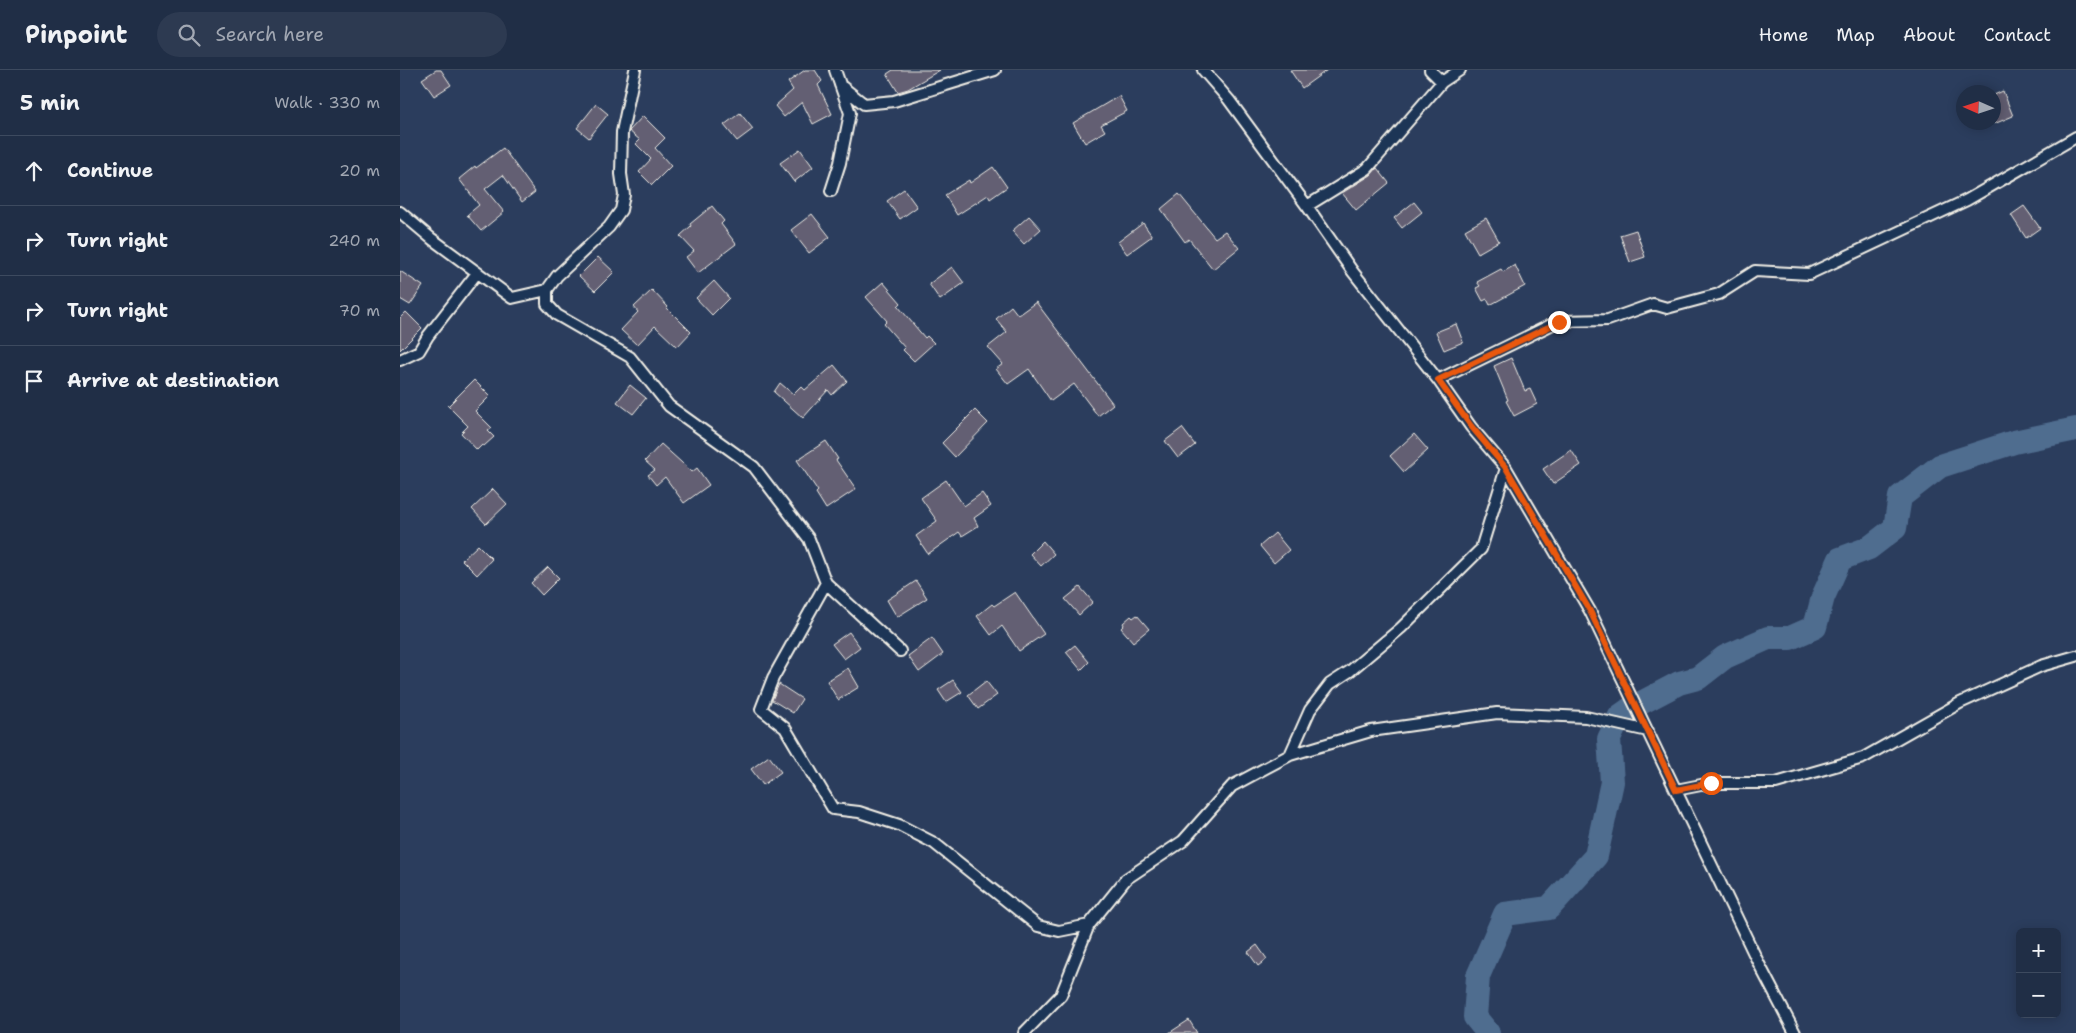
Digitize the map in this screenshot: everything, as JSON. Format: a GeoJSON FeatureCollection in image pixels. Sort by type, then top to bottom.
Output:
{"type":"FeatureCollection","features":[{"type":"Feature","properties":{"kind":"street"},"geometry":{"type":"LineString","coordinates":[[635,70],[622,132],[621,174],[624,195],[620,210],[609,227],[557,276],[547,290],[547,304],[557,315],[630,357],[669,406],[754,467],[809,539],[826,583],[900,651]]}},
{"type":"Feature","properties":{"kind":"street"},"geometry":{"type":"LineString","coordinates":[[832,191],[850,113],[835,70]]}},
{"type":"Feature","properties":{"kind":"street"},"geometry":{"type":"LineString","coordinates":[[840,85],[864,104],[894,101],[996,70]]}},
{"type":"Feature","properties":{"kind":"street"},"geometry":{"type":"LineString","coordinates":[[1203,70],[1229,100],[1353,272],[1438,380],[1471,426],[1506,468],[1590,611],[1758,962],[1795,1033]]}},
{"type":"Feature","properties":{"kind":"street"},"geometry":{"type":"LineString","coordinates":[[1430,70],[1442,82]]}},
{"type":"Feature","properties":{"kind":"street"},"geometry":{"type":"LineString","coordinates":[[1307,206],[1367,169],[1442,82],[1460,70]]}},
{"type":"Feature","properties":{"kind":"street"},"geometry":{"type":"LineString","coordinates":[[1438,380],[1559,322],[1608,320],[1652,304],[1668,308],[1719,294],[1755,271],[1809,274],[1967,200],[2076,137]]}},
{"type":"Feature","properties":{"kind":"street"},"geometry":{"type":"LineString","coordinates":[[400,212],[512,298],[547,290]]}},
{"type":"Feature","properties":{"kind":"street"},"geometry":{"type":"LineString","coordinates":[[400,360],[419,351],[428,336],[477,273]]}},
{"type":"Feature","properties":{"kind":"street"},"geometry":{"type":"LineString","coordinates":[[1290,756],[1310,710],[1330,684],[1350,671],[1401,628],[1481,548],[1506,468]]}},
{"type":"Feature","properties":{"kind":"street"},"geometry":{"type":"LineString","coordinates":[[826,583],[773,678],[761,709],[785,728],[833,809],[859,812],[898,825],[934,843],[1038,926],[1059,931],[1089,925]]}},
{"type":"Feature","properties":{"kind":"street"},"geometry":{"type":"LineString","coordinates":[[1676,790],[1711,783],[1776,783],[1862,758],[1960,703],[2041,666],[2076,656]]}},
{"type":"Feature","properties":{"kind":"street"},"geometry":{"type":"LineString","coordinates":[[1024,1033],[1061,995],[1089,925],[1126,879],[1182,841],[1232,786],[1290,756],[1371,730],[1497,713],[1586,718],[1648,731]]}},
{"type":"Feature","properties":{"kind":"building"},"geometry":{"type":"Polygon","coordinates":[[[436,70],[441,70],[451,85],[434,96],[422,79],[436,70]]]}},
{"type":"Feature","properties":{"kind":"building"},"geometry":{"type":"Polygon","coordinates":[[[805,70],[815,70],[822,81],[818,85],[832,114],[813,124],[802,102],[784,117],[775,106],[793,90],[788,82],[805,70]]]}},
{"type":"Feature","properties":{"kind":"building"},"geometry":{"type":"Polygon","coordinates":[[[893,70],[940,70],[908,89],[898,92],[887,74],[893,70]]]}},
{"type":"Feature","properties":{"kind":"building"},"geometry":{"type":"Polygon","coordinates":[[[1290,70],[1327,70],[1302,88],[1290,70]]]}},
{"type":"Feature","properties":{"kind":"building"},"geometry":{"type":"Polygon","coordinates":[[[2003,91],[2013,116],[2001,121],[2001,92],[2003,91]]]}},
{"type":"Feature","properties":{"kind":"building"},"geometry":{"type":"Polygon","coordinates":[[[1119,96],[1127,111],[1101,125],[1105,131],[1085,143],[1073,123],[1119,96]]]}},
{"type":"Feature","properties":{"kind":"building"},"geometry":{"type":"Polygon","coordinates":[[[596,104],[608,114],[589,138],[577,128],[596,104]]]}},
{"type":"Feature","properties":{"kind":"building"},"geometry":{"type":"Polygon","coordinates":[[[740,113],[753,129],[737,141],[724,125],[740,113]]]}},
{"type":"Feature","properties":{"kind":"building"},"geometry":{"type":"Polygon","coordinates":[[[643,116],[665,138],[655,148],[671,166],[652,185],[639,172],[651,159],[636,144],[640,140],[629,131],[643,116]]]}},
{"type":"Feature","properties":{"kind":"building"},"geometry":{"type":"Polygon","coordinates":[[[503,148],[535,192],[522,202],[503,175],[485,189],[504,212],[481,231],[467,215],[479,205],[459,179],[503,148]]]}},
{"type":"Feature","properties":{"kind":"building"},"geometry":{"type":"Polygon","coordinates":[[[800,149],[813,167],[794,182],[780,163],[800,149]]]}},
{"type":"Feature","properties":{"kind":"building"},"geometry":{"type":"Polygon","coordinates":[[[993,167],[1007,187],[990,199],[988,195],[957,215],[945,195],[969,180],[970,183],[993,167]]]}},
{"type":"Feature","properties":{"kind":"building"},"geometry":{"type":"Polygon","coordinates":[[[1377,168],[1389,183],[1356,210],[1342,193],[1371,175],[1377,168]]]}},
{"type":"Feature","properties":{"kind":"building"},"geometry":{"type":"Polygon","coordinates":[[[904,189],[917,207],[900,219],[887,201],[904,189]]]}},
{"type":"Feature","properties":{"kind":"building"},"geometry":{"type":"Polygon","coordinates":[[[1179,194],[1215,238],[1225,231],[1239,248],[1213,269],[1189,239],[1185,242],[1161,209],[1179,194]]]}},
{"type":"Feature","properties":{"kind":"building"},"geometry":{"type":"Polygon","coordinates":[[[1414,202],[1422,212],[1402,228],[1394,218],[1414,202]]]}},
{"type":"Feature","properties":{"kind":"building"},"geometry":{"type":"Polygon","coordinates":[[[712,206],[724,221],[721,224],[736,244],[698,273],[686,257],[694,251],[680,236],[691,226],[690,224],[712,206]]]}},
{"type":"Feature","properties":{"kind":"building"},"geometry":{"type":"Polygon","coordinates":[[[2024,206],[2040,228],[2026,238],[2011,215],[2024,206]]]}},
{"type":"Feature","properties":{"kind":"building"},"geometry":{"type":"Polygon","coordinates":[[[812,214],[830,237],[809,253],[791,230],[812,214]]]}},
{"type":"Feature","properties":{"kind":"building"},"geometry":{"type":"Polygon","coordinates":[[[1029,216],[1041,229],[1024,244],[1012,231],[1029,216]]]}},
{"type":"Feature","properties":{"kind":"building"},"geometry":{"type":"Polygon","coordinates":[[[1486,218],[1499,241],[1478,253],[1465,230],[1486,218]]]}},
{"type":"Feature","properties":{"kind":"building"},"geometry":{"type":"Polygon","coordinates":[[[1143,223],[1152,236],[1127,254],[1118,242],[1143,223]]]}},
{"type":"Feature","properties":{"kind":"building"},"geometry":{"type":"Polygon","coordinates":[[[1636,230],[1645,257],[1630,262],[1620,235],[1636,230]]]}},
{"type":"Feature","properties":{"kind":"building"},"geometry":{"type":"Polygon","coordinates":[[[598,257],[614,272],[595,291],[579,276],[598,257]]]}},
{"type":"Feature","properties":{"kind":"building"},"geometry":{"type":"Polygon","coordinates":[[[1515,265],[1525,286],[1490,305],[1487,299],[1483,301],[1476,288],[1480,286],[1477,282],[1501,269],[1503,272],[1515,265]]]}},
{"type":"Feature","properties":{"kind":"building"},"geometry":{"type":"Polygon","coordinates":[[[952,267],[964,283],[940,300],[929,284],[952,267]]]}},
{"type":"Feature","properties":{"kind":"building"},"geometry":{"type":"Polygon","coordinates":[[[400,271],[423,286],[410,305],[400,299],[400,271]]]}},
{"type":"Feature","properties":{"kind":"building"},"geometry":{"type":"Polygon","coordinates":[[[714,281],[729,298],[712,315],[696,298],[714,281]]]}},
{"type":"Feature","properties":{"kind":"building"},"geometry":{"type":"Polygon","coordinates":[[[883,282],[901,303],[898,306],[925,338],[927,336],[934,343],[914,361],[903,350],[905,348],[884,324],[887,321],[866,297],[883,282]]]}},
{"type":"Feature","properties":{"kind":"building"},"geometry":{"type":"Polygon","coordinates":[[[652,290],[691,332],[677,347],[655,326],[637,345],[621,330],[638,312],[634,307],[652,290]]]}},
{"type":"Feature","properties":{"kind":"building"},"geometry":{"type":"Polygon","coordinates":[[[1036,302],[1113,404],[1098,416],[1074,384],[1051,401],[1029,369],[1008,384],[996,369],[1003,364],[988,347],[1007,332],[996,319],[1011,306],[1018,315],[1036,302]]]}},
{"type":"Feature","properties":{"kind":"building"},"geometry":{"type":"Polygon","coordinates":[[[406,312],[422,328],[400,350],[400,318],[406,312]]]}},
{"type":"Feature","properties":{"kind":"building"},"geometry":{"type":"Polygon","coordinates":[[[1456,324],[1463,342],[1444,350],[1436,332],[1456,324]]]}},
{"type":"Feature","properties":{"kind":"building"},"geometry":{"type":"Polygon","coordinates":[[[1511,358],[1525,391],[1530,389],[1537,404],[1514,416],[1506,401],[1508,400],[1494,366],[1511,358]]]}},
{"type":"Feature","properties":{"kind":"building"},"geometry":{"type":"Polygon","coordinates":[[[834,365],[847,381],[832,395],[828,390],[803,418],[774,392],[780,383],[793,394],[801,386],[805,390],[834,365]]]}},
{"type":"Feature","properties":{"kind":"building"},"geometry":{"type":"Polygon","coordinates":[[[474,380],[490,396],[475,411],[492,428],[488,431],[494,437],[477,450],[461,433],[468,426],[448,406],[474,380]]]}},
{"type":"Feature","properties":{"kind":"building"},"geometry":{"type":"Polygon","coordinates":[[[630,385],[646,398],[633,414],[617,402],[630,385]]]}},
{"type":"Feature","properties":{"kind":"building"},"geometry":{"type":"Polygon","coordinates":[[[975,410],[988,423],[955,457],[942,443],[975,410]]]}},
{"type":"Feature","properties":{"kind":"building"},"geometry":{"type":"Polygon","coordinates":[[[1182,428],[1195,445],[1178,458],[1165,441],[1182,428]]]}},
{"type":"Feature","properties":{"kind":"building"},"geometry":{"type":"Polygon","coordinates":[[[1414,434],[1428,450],[1404,472],[1390,456],[1414,434]]]}},
{"type":"Feature","properties":{"kind":"building"},"geometry":{"type":"Polygon","coordinates":[[[826,441],[838,459],[836,460],[856,489],[826,509],[816,493],[818,491],[797,460],[826,441]]]}},
{"type":"Feature","properties":{"kind":"building"},"geometry":{"type":"Polygon","coordinates":[[[661,444],[692,472],[697,468],[709,485],[684,503],[665,477],[656,485],[648,475],[655,470],[645,461],[661,444]]]}},
{"type":"Feature","properties":{"kind":"building"},"geometry":{"type":"Polygon","coordinates":[[[1571,450],[1581,465],[1553,484],[1543,469],[1571,450]]]}},
{"type":"Feature","properties":{"kind":"building"},"geometry":{"type":"Polygon","coordinates":[[[946,480],[964,506],[982,493],[991,506],[974,518],[978,526],[962,536],[959,532],[928,554],[916,536],[937,521],[921,498],[946,480]]]}},
{"type":"Feature","properties":{"kind":"building"},"geometry":{"type":"Polygon","coordinates":[[[493,489],[507,504],[486,524],[472,509],[493,489]]]}},
{"type":"Feature","properties":{"kind":"building"},"geometry":{"type":"Polygon","coordinates":[[[1275,533],[1289,550],[1274,563],[1260,546],[1275,533]]]}},
{"type":"Feature","properties":{"kind":"building"},"geometry":{"type":"Polygon","coordinates":[[[1043,541],[1054,554],[1041,566],[1030,554],[1043,541]]]}},
{"type":"Feature","properties":{"kind":"building"},"geometry":{"type":"Polygon","coordinates":[[[478,545],[492,559],[477,575],[462,560],[478,545]]]}},
{"type":"Feature","properties":{"kind":"building"},"geometry":{"type":"Polygon","coordinates":[[[548,567],[559,578],[542,595],[531,583],[548,567]]]}},
{"type":"Feature","properties":{"kind":"building"},"geometry":{"type":"Polygon","coordinates":[[[916,581],[927,598],[897,617],[887,600],[916,581]]]}},
{"type":"Feature","properties":{"kind":"building"},"geometry":{"type":"Polygon","coordinates":[[[1080,587],[1093,602],[1079,615],[1065,599],[1080,587]]]}},
{"type":"Feature","properties":{"kind":"building"},"geometry":{"type":"Polygon","coordinates":[[[1015,592],[1044,634],[1019,651],[1002,626],[991,635],[977,616],[992,604],[994,606],[1015,592]]]}},
{"type":"Feature","properties":{"kind":"building"},"geometry":{"type":"Polygon","coordinates":[[[1137,615],[1149,629],[1133,642],[1121,628],[1124,625],[1123,623],[1131,616],[1133,618],[1137,615]]]}},
{"type":"Feature","properties":{"kind":"building"},"geometry":{"type":"Polygon","coordinates":[[[849,632],[860,647],[844,659],[832,644],[849,632]]]}},
{"type":"Feature","properties":{"kind":"building"},"geometry":{"type":"Polygon","coordinates":[[[932,638],[943,654],[919,672],[908,656],[932,638]]]}},
{"type":"Feature","properties":{"kind":"building"},"geometry":{"type":"Polygon","coordinates":[[[1075,645],[1089,662],[1081,670],[1066,652],[1075,645]]]}},
{"type":"Feature","properties":{"kind":"building"},"geometry":{"type":"Polygon","coordinates":[[[848,668],[859,687],[838,700],[827,681],[848,668]]]}},
{"type":"Feature","properties":{"kind":"building"},"geometry":{"type":"Polygon","coordinates":[[[953,680],[962,692],[946,702],[938,690],[953,680]]]}},
{"type":"Feature","properties":{"kind":"building"},"geometry":{"type":"Polygon","coordinates":[[[986,681],[997,695],[978,709],[968,695],[986,681]]]}},
{"type":"Feature","properties":{"kind":"building"},"geometry":{"type":"Polygon","coordinates":[[[779,684],[802,699],[793,713],[772,700],[779,684]]]}},
{"type":"Feature","properties":{"kind":"building"},"geometry":{"type":"Polygon","coordinates":[[[769,756],[781,772],[763,785],[751,769],[769,756]]]}},
{"type":"Feature","properties":{"kind":"building"},"geometry":{"type":"Polygon","coordinates":[[[1257,945],[1267,959],[1258,966],[1248,952],[1257,945]]]}},
{"type":"Feature","properties":{"kind":"building"},"geometry":{"type":"Polygon","coordinates":[[[1189,1020],[1197,1033],[1169,1033],[1189,1020]]]}},
{"type":"Feature","properties":{"kind":"waterway"},"geometry":{"type":"LineString","coordinates":[[1641,703],[1679,683],[1698,678],[1725,657],[1768,638],[1790,638],[1815,627],[1823,597],[1840,559],[1869,548],[1895,528],[1900,497],[1940,466],[2014,442],[2076,429]]}},
{"type":"Feature","properties":{"kind":"waterway"},"geometry":{"type":"LineString","coordinates":[[1488,1033],[1475,1017],[1478,976],[1505,914],[1549,908],[1596,856],[1612,782],[1609,739],[1620,716],[1630,709]]}},
{"type":"Feature","properties":{"kind":"route"},"geometry":{"type":"LineString","coordinates":[[1559,322],[1438,380],[1471,426],[1506,468],[1590,611],[1676,790],[1711,783]]}}]}
